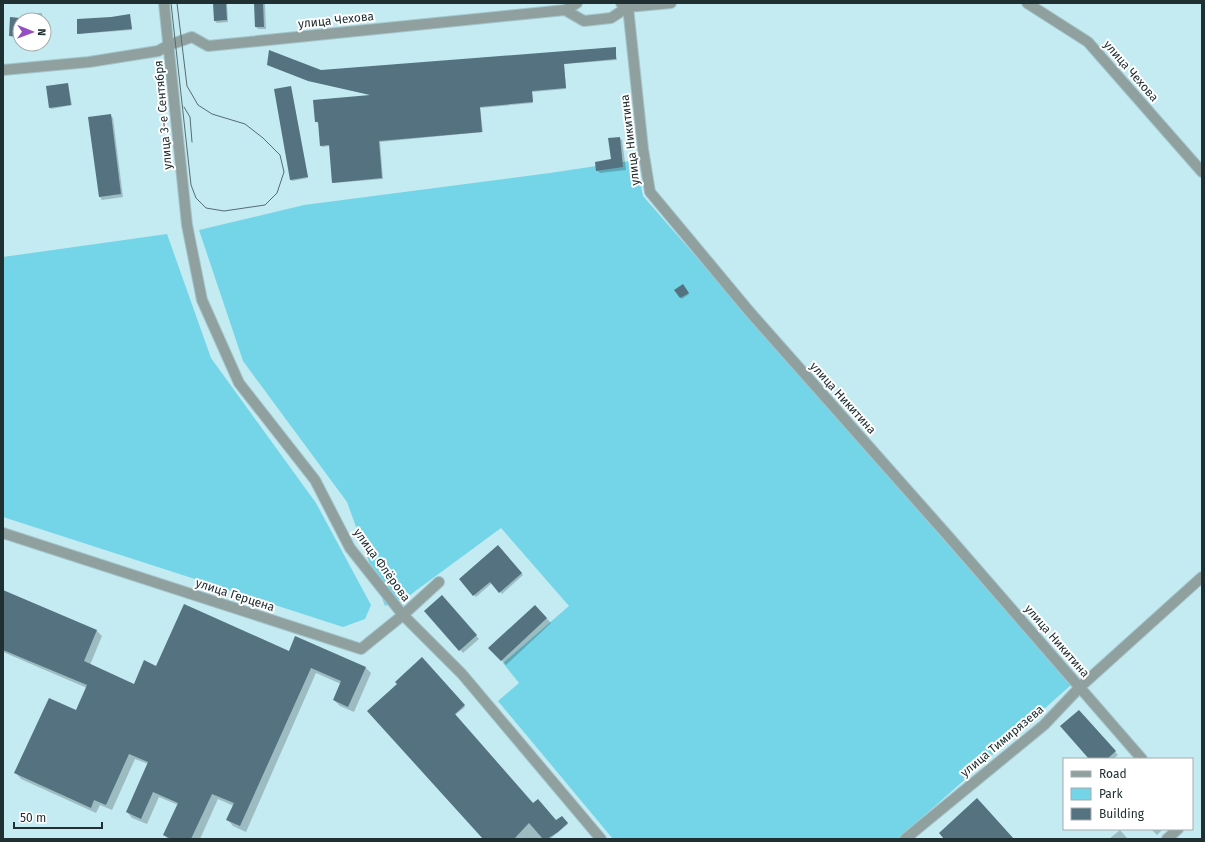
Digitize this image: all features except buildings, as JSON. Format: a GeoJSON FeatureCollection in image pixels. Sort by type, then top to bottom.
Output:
{"type":"FeatureCollection","features":[{"type":"Feature","properties":{"kind":"street","name":"улица 3-е Сентября"},"geometry":{"type":"LineString","coordinates":[[164,3],[187,225]]}},
{"type":"Feature","properties":{"kind":"street"},"geometry":{"type":"LineString","coordinates":[[577,3],[565,10],[584,21],[611,18],[625,5],[671,3]]}},
{"type":"Feature","properties":{"kind":"street","name":"улица Чехова"},"geometry":{"type":"LineString","coordinates":[[1026,3],[1088,42],[1202,172]]}},
{"type":"Feature","properties":{"kind":"street","name":"улица Никитина"},"geometry":{"type":"LineString","coordinates":[[625,5],[643,149],[650,192],[749,311],[1141,758]]}},
{"type":"Feature","properties":{"kind":"street","name":"улица Чехова"},"geometry":{"type":"LineString","coordinates":[[3,70],[97,60],[158,51],[169,45],[192,37],[208,46],[565,10]]}},
{"type":"Feature","properties":{"kind":"street","name":"улица Флёрова"},"geometry":{"type":"LineString","coordinates":[[187,225],[202,300],[239,383],[315,480],[350,548],[403,616],[462,674],[600,839]]}},
{"type":"Feature","properties":{"kind":"street","name":"улица Герцена"},"geometry":{"type":"LineString","coordinates":[[3,532],[361,650],[403,616],[439,582]]}},
{"type":"Feature","properties":{"kind":"street","name":"улица Тимирязева"},"geometry":{"type":"LineString","coordinates":[[904,839],[1044,725],[1080,687],[1202,577]]}},
{"type":"Feature","properties":{"kind":"street"},"geometry":{"type":"LineString","coordinates":[[1167,839],[1177,830]]}},
{"type":"Feature","properties":{"kind":"green space"},"geometry":{"type":"Polygon","coordinates":[[[636,160],[643,196],[1071,685],[898,839],[613,839],[498,701],[519,683],[503,663],[569,606],[501,528],[410,595],[385,606],[347,502],[243,361],[199,230],[304,205],[550,173],[636,160]]]}},
{"type":"Feature","properties":{"kind":"green space"},"geometry":{"type":"Polygon","coordinates":[[[167,234],[211,358],[316,503],[371,605],[365,619],[343,627],[3,517],[3,257],[167,234]]]}},
{"type":"Feature","properties":{"kind":"tram line"},"geometry":{"type":"LineString","coordinates":[[171,3],[191,185],[196,198],[206,208],[224,211],[265,205],[277,193],[284,172],[280,155],[263,138],[245,124],[212,114],[198,105],[187,86],[177,3]]}},
{"type":"Feature","properties":{"kind":"tram line"},"geometry":{"type":"LineString","coordinates":[[184,107],[190,117],[192,142]]}}]}
